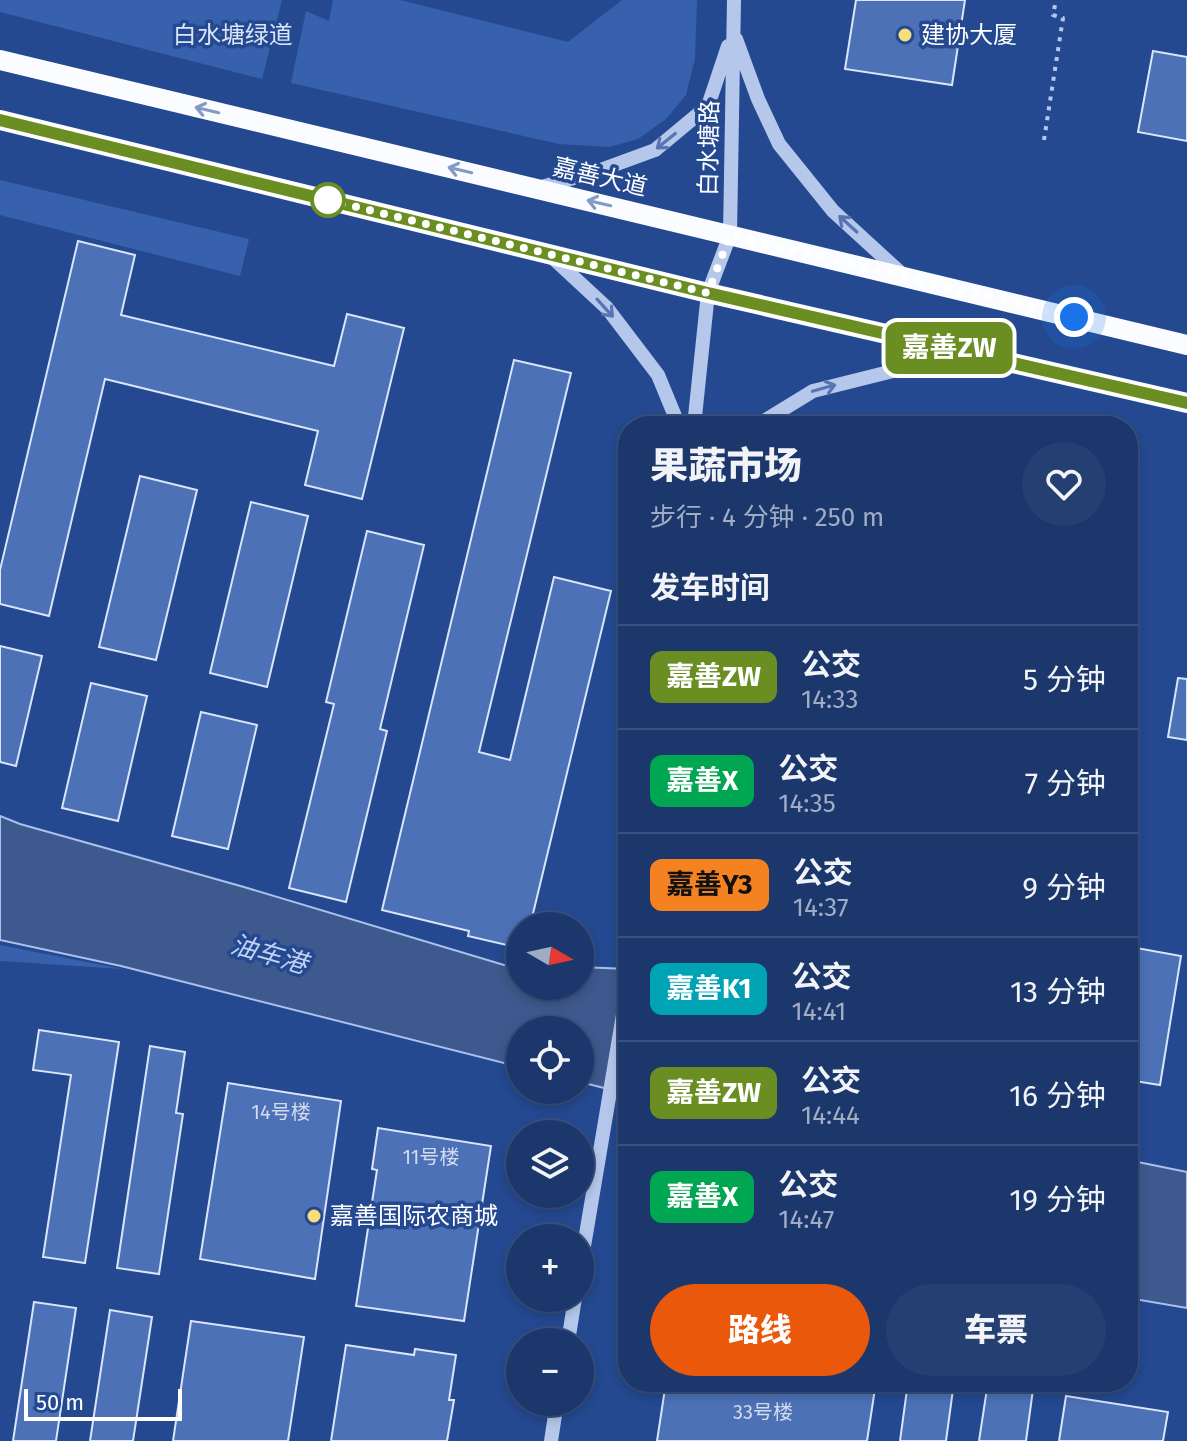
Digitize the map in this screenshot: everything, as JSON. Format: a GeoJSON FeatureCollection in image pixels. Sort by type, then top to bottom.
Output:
{"type":"FeatureCollection","features":[{"type":"Feature","properties":{"kind":"main road","name":"嘉善大道"},"geometry":{"type":"LineString","coordinates":[[0,60],[1187,345]]}},
{"type":"Feature","properties":{"kind":"main road"},"geometry":{"type":"LineString","coordinates":[[0,120],[708,293],[1187,403]]}},
{"type":"Feature","properties":{"kind":"street","name":"白水塘路"},"geometry":{"type":"LineString","coordinates":[[695,416],[708,293],[730,235],[734,0]]}},
{"type":"Feature","properties":{"kind":"street"},"geometry":{"type":"LineString","coordinates":[[536,188],[595,172],[655,150],[708,106],[734,31]]}},
{"type":"Feature","properties":{"kind":"street"},"geometry":{"type":"LineString","coordinates":[[734,31],[758,99],[779,144],[833,211],[906,277]]}},
{"type":"Feature","properties":{"kind":"street"},"geometry":{"type":"LineString","coordinates":[[549,254],[607,308],[658,375],[675,416]]}},
{"type":"Feature","properties":{"kind":"street"},"geometry":{"type":"LineString","coordinates":[[772,416],[813,391],[967,352]]}},
{"type":"Feature","properties":{"kind":"street"},"geometry":{"type":"LineString","coordinates":[[588,1224],[618,1045]]}},
{"type":"Feature","properties":{"kind":"street"},"geometry":{"type":"LineString","coordinates":[[551,1441],[555,1416]]}},
{"type":"Feature","properties":{"kind":"path"},"geometry":{"type":"LineString","coordinates":[[1044,140],[1063,18],[1053,15],[1056,0]]}},
{"type":"Feature","properties":{"kind":"green space","name":"白水塘绿道"},"geometry":{"type":"Polygon","coordinates":[[[0,0],[282,0],[262,79],[0,12],[0,0]]]}},
{"type":"Feature","properties":{"kind":"green space"},"geometry":{"type":"Polygon","coordinates":[[[333,0],[400,0],[568,42],[622,0],[697,0],[695,58],[686,95],[666,119],[638,139],[609,147],[559,144],[291,83],[306,11],[329,21],[333,0]]]}},
{"type":"Feature","properties":{"kind":"green space"},"geometry":{"type":"Polygon","coordinates":[[[0,180],[249,239],[240,276],[0,215],[0,180]]]}},
{"type":"Feature","properties":{"kind":"green space"},"geometry":{"type":"Polygon","coordinates":[[[0,945],[122,969],[0,961],[0,945]]]}},
{"type":"Feature","properties":{"kind":"water","name":"油车港"},"geometry":{"type":"Polygon","coordinates":[[[0,816],[506,965],[506,1000],[594,1000],[594,968],[618,969],[618,1092],[594,1086],[594,1016],[506,1016],[506,1063],[121,966],[0,940],[0,816]]]}},
{"type":"Feature","properties":{"kind":"water"},"geometry":{"type":"Polygon","coordinates":[[[1138,1162],[1187,1172],[1187,1308],[1138,1300],[1138,1162]]]}},
{"type":"Feature","properties":{"kind":"building","name":"建协大厦"},"geometry":{"type":"Polygon","coordinates":[[[856,0],[965,0],[952,85],[845,69],[856,0]]]}},
{"type":"Feature","properties":{"kind":"building"},"geometry":{"type":"Polygon","coordinates":[[[1153,51],[1187,57],[1187,141],[1138,132],[1153,51]]]}},
{"type":"Feature","properties":{"kind":"building"},"geometry":{"type":"Polygon","coordinates":[[[78,241],[135,255],[121,315],[334,366],[347,314],[404,328],[362,499],[305,485],[318,431],[105,379],[49,616],[0,604],[0,570],[78,241]]]}},
{"type":"Feature","properties":{"kind":"building"},"geometry":{"type":"Polygon","coordinates":[[[514,360],[571,373],[479,752],[510,760],[554,577],[611,591],[533,912],[506,912],[506,945],[468,936],[469,931],[382,910],[514,360]]]}},
{"type":"Feature","properties":{"kind":"building"},"geometry":{"type":"Polygon","coordinates":[[[140,476],[197,490],[156,660],[99,647],[140,476]]]}},
{"type":"Feature","properties":{"kind":"building"},"geometry":{"type":"Polygon","coordinates":[[[251,502],[308,516],[267,687],[210,673],[251,502]]]}},
{"type":"Feature","properties":{"kind":"building"},"geometry":{"type":"Polygon","coordinates":[[[367,531],[424,545],[380,729],[387,731],[346,902],[289,888],[334,704],[326,702],[367,531]]]}},
{"type":"Feature","properties":{"kind":"building"},"geometry":{"type":"Polygon","coordinates":[[[0,646],[42,656],[16,766],[0,762],[0,646]]]}},
{"type":"Feature","properties":{"kind":"building"},"geometry":{"type":"Polygon","coordinates":[[[1178,678],[1187,679],[1187,740],[1168,737],[1178,678]]]}},
{"type":"Feature","properties":{"kind":"building"},"geometry":{"type":"Polygon","coordinates":[[[91,683],[147,696],[118,821],[62,808],[91,683]]]}},
{"type":"Feature","properties":{"kind":"building"},"geometry":{"type":"Polygon","coordinates":[[[201,712],[257,725],[228,849],[172,836],[201,712]]]}},
{"type":"Feature","properties":{"kind":"building"},"geometry":{"type":"Polygon","coordinates":[[[1138,948],[1181,956],[1160,1085],[1138,1082],[1138,948]]]}},
{"type":"Feature","properties":{"kind":"building"},"geometry":{"type":"Polygon","coordinates":[[[39,1030],[119,1042],[85,1263],[43,1257],[71,1075],[33,1070],[39,1030]]]}},
{"type":"Feature","properties":{"kind":"building"},"geometry":{"type":"Polygon","coordinates":[[[150,1046],[185,1052],[176,1113],[183,1114],[159,1274],[117,1268],[150,1046]]]}},
{"type":"Feature","properties":{"kind":"building"},"geometry":{"type":"Polygon","coordinates":[[[228,1083],[341,1101],[315,1279],[200,1259],[228,1083]]]}},
{"type":"Feature","properties":{"kind":"building"},"geometry":{"type":"Polygon","coordinates":[[[378,1128],[491,1146],[464,1321],[356,1306],[377,1170],[372,1169],[378,1128]]]}},
{"type":"Feature","properties":{"kind":"building"},"geometry":{"type":"Polygon","coordinates":[[[34,1302],[76,1308],[56,1441],[13,1441],[34,1302]]]}},
{"type":"Feature","properties":{"kind":"building"},"geometry":{"type":"Polygon","coordinates":[[[110,1310],[152,1317],[133,1441],[90,1441],[110,1310]]]}},
{"type":"Feature","properties":{"kind":"building"},"geometry":{"type":"Polygon","coordinates":[[[191,1321],[304,1337],[288,1441],[173,1441],[191,1321]]]}},
{"type":"Feature","properties":{"kind":"building"},"geometry":{"type":"Polygon","coordinates":[[[346,1345],[414,1355],[415,1349],[456,1355],[449,1400],[454,1400],[447,1441],[331,1441],[346,1345]]]}},
{"type":"Feature","properties":{"kind":"building"},"geometry":{"type":"Polygon","coordinates":[[[664,1392],[874,1392],[867,1441],[657,1441],[664,1392]]]}},
{"type":"Feature","properties":{"kind":"building"},"geometry":{"type":"Polygon","coordinates":[[[907,1392],[953,1392],[946,1441],[900,1441],[907,1392]]]}},
{"type":"Feature","properties":{"kind":"building"},"geometry":{"type":"Polygon","coordinates":[[[986,1392],[1033,1392],[1026,1441],[979,1441],[986,1392]]]}},
{"type":"Feature","properties":{"kind":"building"},"geometry":{"type":"Polygon","coordinates":[[[1066,1396],[1168,1412],[1163,1441],[1059,1441],[1066,1396]]]}},
{"type":"Feature","properties":{"kind":"bus line","name":"嘉善ZW"},"geometry":{"type":"LineString","coordinates":[[0,120],[708,293],[1187,403]]}},
{"type":"Feature","properties":{"kind":"place","name":"建协大厦"},"geometry":{"type":"Point","coordinates":[905,35]}},
{"type":"Feature","properties":{"kind":"place","name":"嘉善国际农商城"},"geometry":{"type":"Point","coordinates":[314,1216]}},
{"type":"Feature","properties":{"kind":"route"},"geometry":{"type":"LineString","coordinates":[[328,200],[708,293],[730,235],[1074,317]]}}]}
